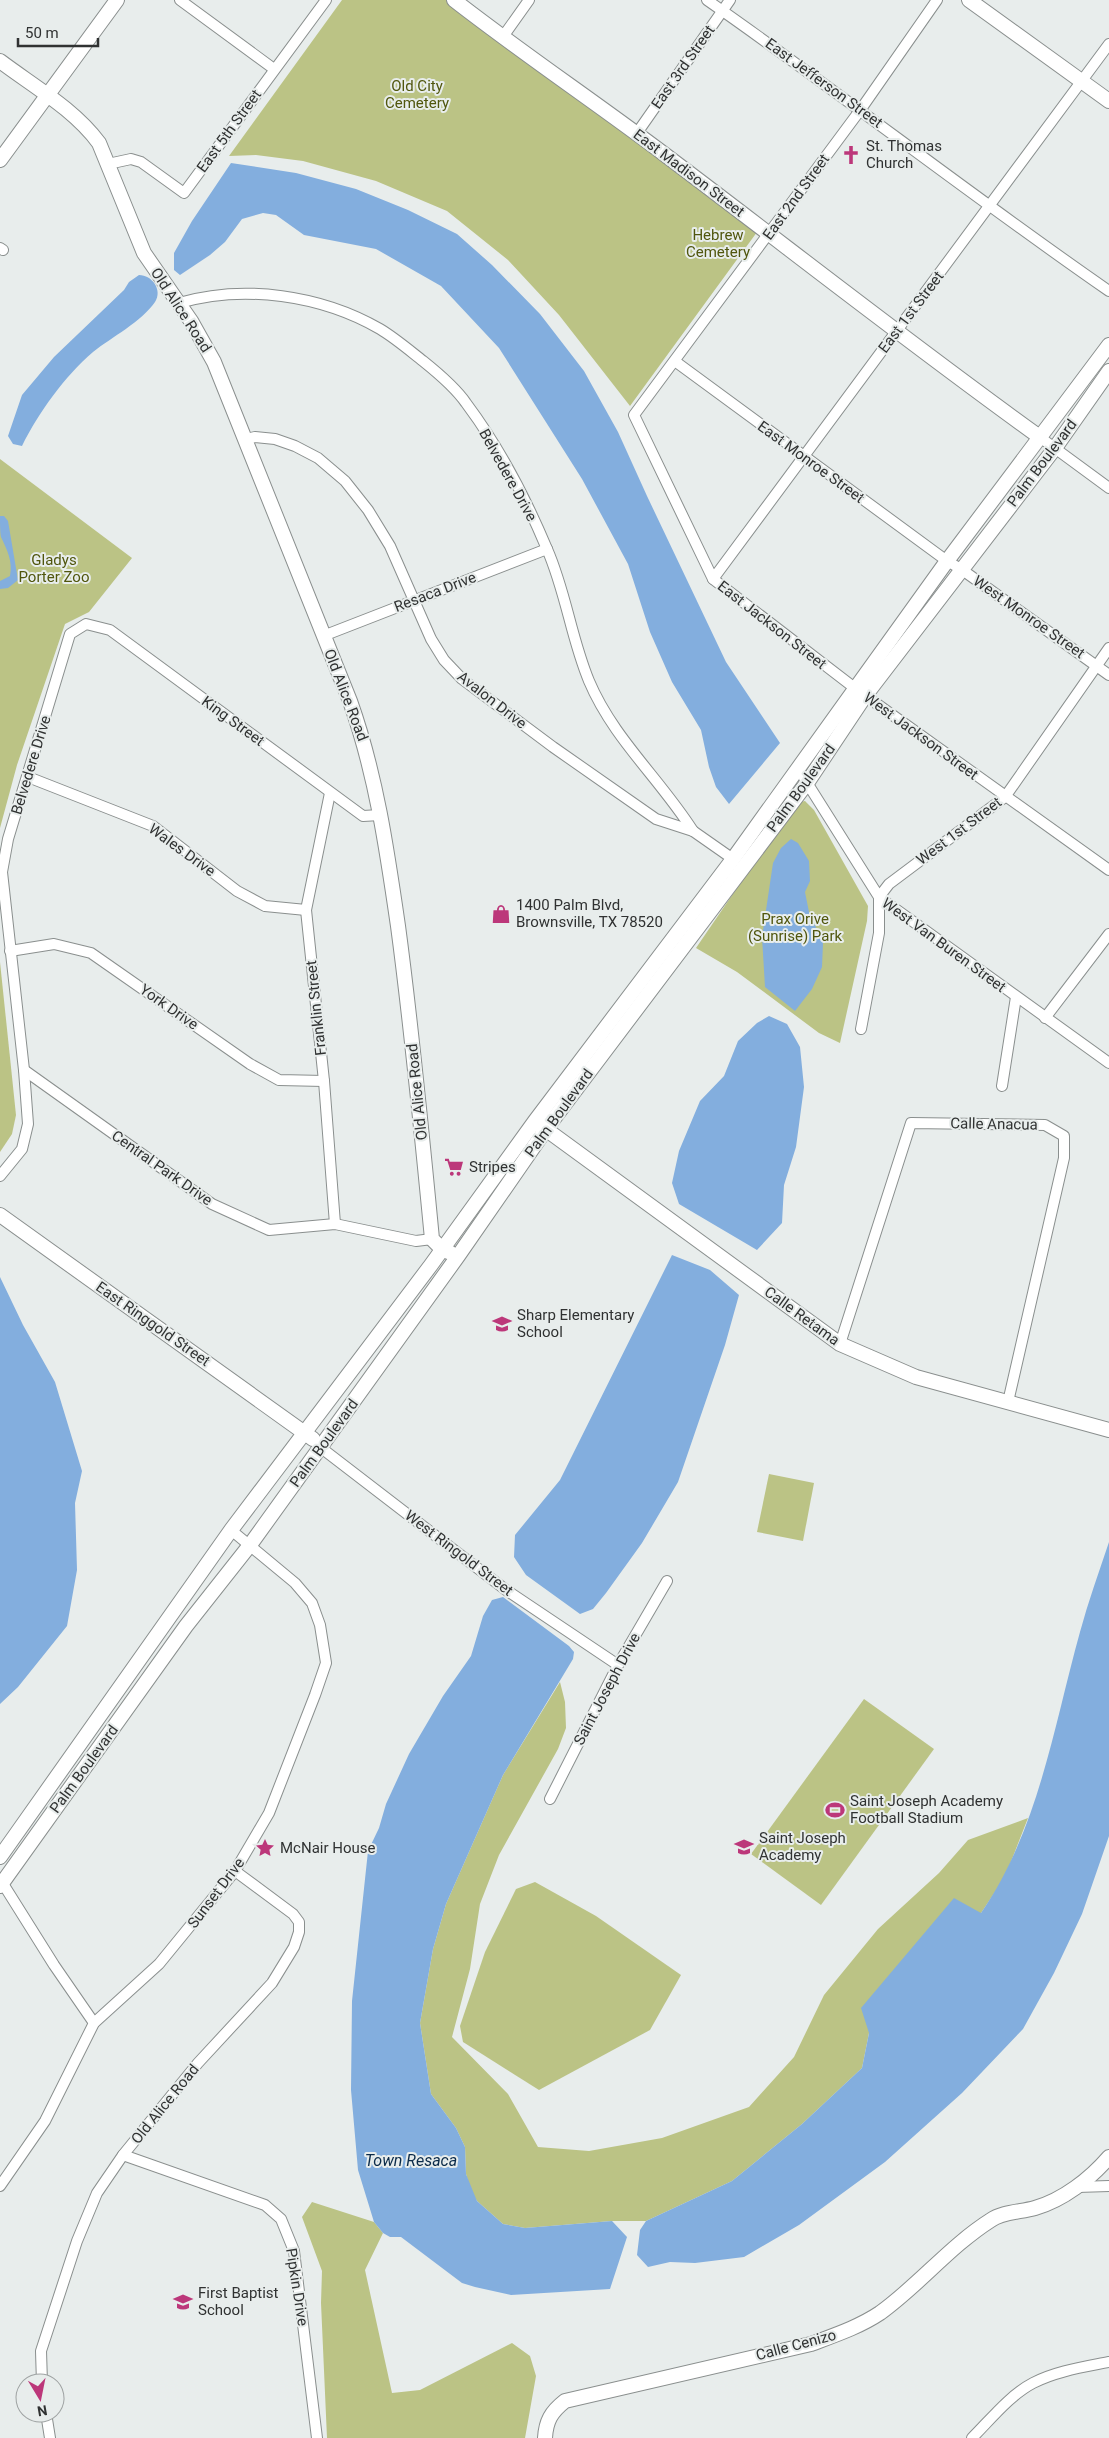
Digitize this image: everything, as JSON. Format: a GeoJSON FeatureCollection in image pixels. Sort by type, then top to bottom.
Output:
{"type":"FeatureCollection","features":[{"type":"Feature","properties":{"kind":"main road"},"geometry":{"type":"LineString","coordinates":[[0,160],[117,0]]}},
{"type":"Feature","properties":{"kind":"main road","name":"East Madison Street"},"geometry":{"type":"LineString","coordinates":[[454,0],[502,38],[636,133],[770,233],[896,332],[1041,438]]}},
{"type":"Feature","properties":{"kind":"main road"},"geometry":{"type":"LineString","coordinates":[[969,0],[1109,101]]}},
{"type":"Feature","properties":{"kind":"main road"},"geometry":{"type":"LineString","coordinates":[[0,60],[88,128],[99,143],[108,164]]}},
{"type":"Feature","properties":{"kind":"main road","name":"Old Alice Road"},"geometry":{"type":"LineString","coordinates":[[108,164],[144,253],[179,303],[214,362],[364,741],[380,814],[407,990],[432,1239]]}},
{"type":"Feature","properties":{"kind":"main road","name":"Palm Boulevard"},"geometry":{"type":"LineString","coordinates":[[0,1858],[231,1530],[443,1250],[807,783],[861,693],[947,561],[1109,346]]}},
{"type":"Feature","properties":{"kind":"main road","name":"Palm Boulevard"},"geometry":{"type":"LineString","coordinates":[[1,1882],[186,1626],[250,1545],[458,1256],[541,1125],[797,769],[961,569],[1055,448],[1109,371]]}},
{"type":"Feature","properties":{"kind":"main road"},"geometry":{"type":"LineString","coordinates":[[995,498],[1009,507]]}},
{"type":"Feature","properties":{"kind":"main road","name":"Calle Retama"},"geometry":{"type":"LineString","coordinates":[[541,1125],[840,1344],[916,1377],[1109,1430]]}},
{"type":"Feature","properties":{"kind":"main road","name":"East Ringgold Street"},"geometry":{"type":"LineString","coordinates":[[0,1215],[306,1433]]}},
{"type":"Feature","properties":{"kind":"main road"},"geometry":{"type":"LineString","coordinates":[[432,1239],[443,1250],[458,1256]]}},
{"type":"Feature","properties":{"kind":"main road","name":"West Ringold Street"},"geometry":{"type":"LineString","coordinates":[[306,1433],[320,1447]]}},
{"type":"Feature","properties":{"kind":"main road","name":"Calle Cenizo"},"geometry":{"type":"LineString","coordinates":[[545,2438],[548,2418],[555,2408],[565,2401],[811,2344],[850,2330],[880,2312],[972,2233],[993,2218],[1036,2208],[1077,2187],[1109,2157]]}},
{"type":"Feature","properties":{"kind":"street"},"geometry":{"type":"LineString","coordinates":[[180,0],[274,69]]}},
{"type":"Feature","properties":{"kind":"street","name":"East 5th Street"},"geometry":{"type":"LineString","coordinates":[[108,164],[132,159],[141,162],[184,193],[326,0]]}},
{"type":"Feature","properties":{"kind":"street"},"geometry":{"type":"LineString","coordinates":[[502,38],[530,0]]}},
{"type":"Feature","properties":{"kind":"street","name":"East Jefferson Street"},"geometry":{"type":"LineString","coordinates":[[707,0],[861,109],[989,207],[1109,291]]}},
{"type":"Feature","properties":{"kind":"street","name":"East 3rd Street"},"geometry":{"type":"LineString","coordinates":[[636,133],[730,0]]}},
{"type":"Feature","properties":{"kind":"street","name":"East 2nd Street"},"geometry":{"type":"LineString","coordinates":[[634,416],[676,362],[861,109],[937,0]]}},
{"type":"Feature","properties":{"kind":"street","name":"East 1st Street"},"geometry":{"type":"LineString","coordinates":[[713,579],[1109,44]]}},
{"type":"Feature","properties":{"kind":"street","name":"Belvedere Drive"},"geometry":{"type":"LineString","coordinates":[[179,303],[222,296],[255,294],[292,298],[331,308],[380,329],[438,373],[466,402],[498,452],[548,549],[589,682],[621,738],[674,802],[693,831]]}},
{"type":"Feature","properties":{"kind":"street","name":"East Monroe Street"},"geometry":{"type":"LineString","coordinates":[[676,362],[947,561]]}},
{"type":"Feature","properties":{"kind":"street","name":"East Jackson Street"},"geometry":{"type":"LineString","coordinates":[[634,416],[713,579],[861,693]]}},
{"type":"Feature","properties":{"kind":"street","name":"Avalon Drive"},"geometry":{"type":"LineString","coordinates":[[246,439],[255,437],[275,439],[295,446],[318,458],[345,481],[368,510],[390,546],[431,639],[444,660],[462,679],[553,747],[656,819],[693,831],[733,859]]}},
{"type":"Feature","properties":{"kind":"street"},"geometry":{"type":"LineString","coordinates":[[1041,438],[1109,488]]}},
{"type":"Feature","properties":{"kind":"street","name":"Resaca Drive"},"geometry":{"type":"LineString","coordinates":[[323,636],[548,549]]}},
{"type":"Feature","properties":{"kind":"street","name":"West Monroe Street"},"geometry":{"type":"LineString","coordinates":[[947,561],[961,569],[1109,675]]}},
{"type":"Feature","properties":{"kind":"street","name":"Belvedere Drive"},"geometry":{"type":"LineString","coordinates":[[0,1176],[22,1149],[28,1124],[24,1070],[2,872],[8,839],[70,634],[86,624]]}},
{"type":"Feature","properties":{"kind":"street","name":"King Street"},"geometry":{"type":"LineString","coordinates":[[86,624],[110,630],[330,793],[364,816],[380,814]]}},
{"type":"Feature","properties":{"kind":"street","name":"West 1st Street"},"geometry":{"type":"LineString","coordinates":[[879,897],[889,884],[1005,797],[1109,648]]}},
{"type":"Feature","properties":{"kind":"street","name":"West Jackson Street"},"geometry":{"type":"LineString","coordinates":[[861,693],[1109,870]]}},
{"type":"Feature","properties":{"kind":"street","name":"West Van Buren Street"},"geometry":{"type":"LineString","coordinates":[[797,769],[879,897],[1109,1063]]}},
{"type":"Feature","properties":{"kind":"street","name":"Wales Drive"},"geometry":{"type":"LineString","coordinates":[[28,777],[153,826],[238,891],[265,906],[306,910]]}},
{"type":"Feature","properties":{"kind":"street","name":"Franklin Street"},"geometry":{"type":"LineString","coordinates":[[330,793],[306,910],[324,1081],[335,1224]]}},
{"type":"Feature","properties":{"kind":"street"},"geometry":{"type":"LineString","coordinates":[[861,1030],[879,933],[879,897]]}},
{"type":"Feature","properties":{"kind":"street"},"geometry":{"type":"LineString","coordinates":[[1045,1018],[1109,934]]}},
{"type":"Feature","properties":{"kind":"street","name":"York Drive"},"geometry":{"type":"LineString","coordinates":[[10,951],[54,944],[91,953],[250,1064],[279,1080],[324,1081]]}},
{"type":"Feature","properties":{"kind":"street"},"geometry":{"type":"LineString","coordinates":[[1002,1086],[1016,997]]}},
{"type":"Feature","properties":{"kind":"street","name":"Central Park Drive"},"geometry":{"type":"LineString","coordinates":[[24,1070],[212,1204],[270,1230],[335,1224],[416,1241],[432,1239]]}},
{"type":"Feature","properties":{"kind":"street","name":"Calle Anacua"},"geometry":{"type":"LineString","coordinates":[[840,1344],[911,1123],[1045,1125],[1064,1136],[1064,1158],[1008,1402]]}},
{"type":"Feature","properties":{"kind":"street","name":"West Ringold Street"},"geometry":{"type":"LineString","coordinates":[[320,1447],[506,1590],[618,1665]]}},
{"type":"Feature","properties":{"kind":"street","name":"Sunset Drive"},"geometry":{"type":"LineString","coordinates":[[0,2186],[46,2121],[94,2023],[158,1964],[236,1871],[268,1813],[326,1663],[320,1625],[312,1603],[296,1583],[231,1530]]}},
{"type":"Feature","properties":{"kind":"street","name":"Saint Joseph Drive"},"geometry":{"type":"LineString","coordinates":[[550,1799],[618,1665],[667,1581]]}},
{"type":"Feature","properties":{"kind":"street","name":"Old Alice Road"},"geometry":{"type":"LineString","coordinates":[[42,2373],[42,2351],[78,2242],[97,2193],[123,2156],[198,2063],[272,1982],[294,1947],[299,1932],[299,1922],[293,1914],[236,1871]]}},
{"type":"Feature","properties":{"kind":"street"},"geometry":{"type":"LineString","coordinates":[[1,1882],[94,2023]]}},
{"type":"Feature","properties":{"kind":"street","name":"Pipkin Drive"},"geometry":{"type":"LineString","coordinates":[[123,2156],[265,2205],[281,2219],[294,2251],[317,2438]]}},
{"type":"Feature","properties":{"kind":"street"},"geometry":{"type":"LineString","coordinates":[[1077,2187],[1109,2186]]}},
{"type":"Feature","properties":{"kind":"street"},"geometry":{"type":"LineString","coordinates":[[972,2438],[1008,2402],[1033,2383],[1054,2374],[1109,2362]]}},
{"type":"Feature","properties":{"kind":"street"},"geometry":{"type":"LineString","coordinates":[[48,2423],[50,2438]]}},
{"type":"Feature","properties":{"kind":"green space","name":"Old City Cemetery"},"geometry":{"type":"Polygon","coordinates":[[[342,0],[448,0],[760,228],[630,406],[559,315],[508,260],[447,211],[376,181],[303,161],[256,155],[229,156],[342,0]]]}},
{"type":"Feature","properties":{"kind":"green space","name":"Gladys Porter Zoo"},"geometry":{"type":"Polygon","coordinates":[[[0,459],[132,558],[89,612],[65,624],[17,765],[0,828],[0,459]]]}},
{"type":"Feature","properties":{"kind":"green space","name":"Prax Orive (Sunrise) Park"},"geometry":{"type":"Polygon","coordinates":[[[805,801],[814,810],[868,906],[867,921],[840,1043],[819,1033],[737,972],[696,948],[795,803],[805,801]]]}},
{"type":"Feature","properties":{"kind":"green space"},"geometry":{"type":"Polygon","coordinates":[[[0,962],[16,1115],[12,1134],[0,1152],[0,962]]]}},
{"type":"Feature","properties":{"kind":"green space"},"geometry":{"type":"Polygon","coordinates":[[[769,1474],[814,1483],[803,1541],[757,1532],[769,1474]]]}},
{"type":"Feature","properties":{"kind":"green space"},"geometry":{"type":"Polygon","coordinates":[[[560,1682],[565,1702],[566,1728],[558,1749],[499,1855],[480,1904],[470,1969],[452,2037],[508,2094],[538,2147],[589,2151],[662,2138],[749,2107],[794,2057],[824,1995],[878,1929],[939,1873],[968,1840],[1028,1818],[1005,1877],[981,1913],[869,2033],[862,2068],[802,2124],[732,2181],[646,2221],[612,2221],[525,2228],[503,2224],[477,2201],[471,2191],[466,2174],[465,2147],[456,2128],[431,2094],[420,2023],[433,1949],[446,1904],[503,1775],[560,1682]]]}},
{"type":"Feature","properties":{"kind":"green space"},"geometry":{"type":"Polygon","coordinates":[[[864,1699],[934,1749],[821,1905],[751,1854],[864,1699]]]}},
{"type":"Feature","properties":{"kind":"green space"},"geometry":{"type":"Polygon","coordinates":[[[535,1882],[596,1916],[681,1975],[650,2030],[539,2090],[463,2042],[460,2026],[485,1952],[516,1889],[535,1882]]]}},
{"type":"Feature","properties":{"kind":"green space"},"geometry":{"type":"Polygon","coordinates":[[[312,2202],[374,2222],[383,2233],[365,2270],[392,2393],[420,2390],[512,2343],[530,2356],[536,2376],[525,2438],[327,2438],[321,2303],[322,2271],[302,2217],[312,2202]]]}},
{"type":"Feature","properties":{"kind":"water"},"geometry":{"type":"Polygon","coordinates":[[[231,163],[296,173],[356,189],[408,210],[457,234],[492,265],[540,314],[584,371],[618,432],[726,662],[780,743],[729,804],[716,787],[709,767],[701,730],[672,682],[650,632],[628,564],[582,479],[499,348],[441,286],[376,249],[304,235],[276,215],[263,213],[242,219],[225,242],[210,255],[180,275],[174,270],[174,253],[192,221],[231,163]]]}},
{"type":"Feature","properties":{"kind":"water"},"geometry":{"type":"Polygon","coordinates":[[[139,275],[152,280],[155,284],[158,293],[155,302],[134,323],[93,352],[72,372],[36,420],[22,446],[13,444],[8,436],[22,395],[54,357],[124,290],[129,282],[139,275]]]}},
{"type":"Feature","properties":{"kind":"water"},"geometry":{"type":"Polygon","coordinates":[[[0,516],[4,516],[8,521],[18,580],[8,588],[0,589],[0,581],[10,576],[11,565],[1,537],[0,516]]]}},
{"type":"Feature","properties":{"kind":"water"},"geometry":{"type":"Polygon","coordinates":[[[791,839],[798,843],[809,861],[810,881],[805,892],[809,912],[823,943],[822,967],[812,989],[795,1011],[765,987],[762,937],[773,863],[781,848],[791,839]]]}},
{"type":"Feature","properties":{"kind":"water"},"geometry":{"type":"Polygon","coordinates":[[[769,1016],[787,1024],[800,1047],[804,1087],[796,1147],[784,1185],[782,1223],[757,1250],[679,1204],[672,1183],[679,1151],[700,1101],[724,1076],[738,1041],[757,1023],[769,1016]]]}},
{"type":"Feature","properties":{"kind":"water"},"geometry":{"type":"Polygon","coordinates":[[[672,1255],[710,1270],[739,1295],[725,1345],[678,1482],[642,1543],[606,1593],[593,1609],[580,1614],[526,1575],[514,1557],[515,1535],[560,1480],[672,1255]]]}},
{"type":"Feature","properties":{"kind":"water"},"geometry":{"type":"Polygon","coordinates":[[[0,1277],[23,1325],[55,1382],[82,1471],[75,1503],[77,1570],[67,1626],[18,1687],[0,1704],[0,1277]]]}},
{"type":"Feature","properties":{"kind":"water"},"geometry":{"type":"Polygon","coordinates":[[[1109,1542],[1109,1836],[1082,1914],[1054,1973],[1023,2029],[962,2093],[885,2162],[799,2225],[744,2257],[695,2263],[670,2262],[648,2267],[637,2255],[640,2230],[646,2221],[732,2181],[802,2124],[862,2068],[869,2033],[861,2008],[954,1898],[981,1913],[1001,1880],[1031,1812],[1052,1741],[1083,1621],[1109,1542]]]}},
{"type":"Feature","properties":{"kind":"water","name":"Town Resaca"},"geometry":{"type":"Polygon","coordinates":[[[503,1597],[569,1646],[574,1652],[573,1659],[503,1775],[446,1904],[433,1949],[420,2023],[431,2094],[456,2128],[465,2147],[466,2174],[477,2201],[503,2224],[525,2228],[612,2221],[627,2237],[610,2289],[511,2295],[462,2283],[401,2237],[390,2237],[383,2233],[374,2222],[358,2170],[351,2090],[352,2001],[368,1851],[379,1828],[386,1804],[409,1754],[443,1696],[471,1656],[483,1616],[492,1600],[503,1597]]]}},
{"type":"Feature","properties":{"kind":"place","name":"St. Thomas Church"},"geometry":{"type":"Point","coordinates":[851,155]}},
{"type":"Feature","properties":{"kind":"place","name":"1400 Palm Blvd, Brownsville, TX 78520"},"geometry":{"type":"Point","coordinates":[501,914]}},
{"type":"Feature","properties":{"kind":"place","name":"Stripes"},"geometry":{"type":"Point","coordinates":[454,1167]}},
{"type":"Feature","properties":{"kind":"place","name":"Sharp Elementary School"},"geometry":{"type":"Point","coordinates":[502,1324]}},
{"type":"Feature","properties":{"kind":"place","name":"Saint Joseph Academy Football Stadium"},"geometry":{"type":"Point","coordinates":[835,1810]}},
{"type":"Feature","properties":{"kind":"place","name":"Saint Joseph Academy"},"geometry":{"type":"Point","coordinates":[744,1847]}},
{"type":"Feature","properties":{"kind":"place","name":"McNair House"},"geometry":{"type":"Point","coordinates":[265,1848]}},
{"type":"Feature","properties":{"kind":"place","name":"First Baptist School"},"geometry":{"type":"Point","coordinates":[183,2302]}},
{"type":"Feature","properties":{"kind":"park label","name":"Hebrew Cemetery"},"geometry":{"type":"Point","coordinates":[718,244]}}]}
